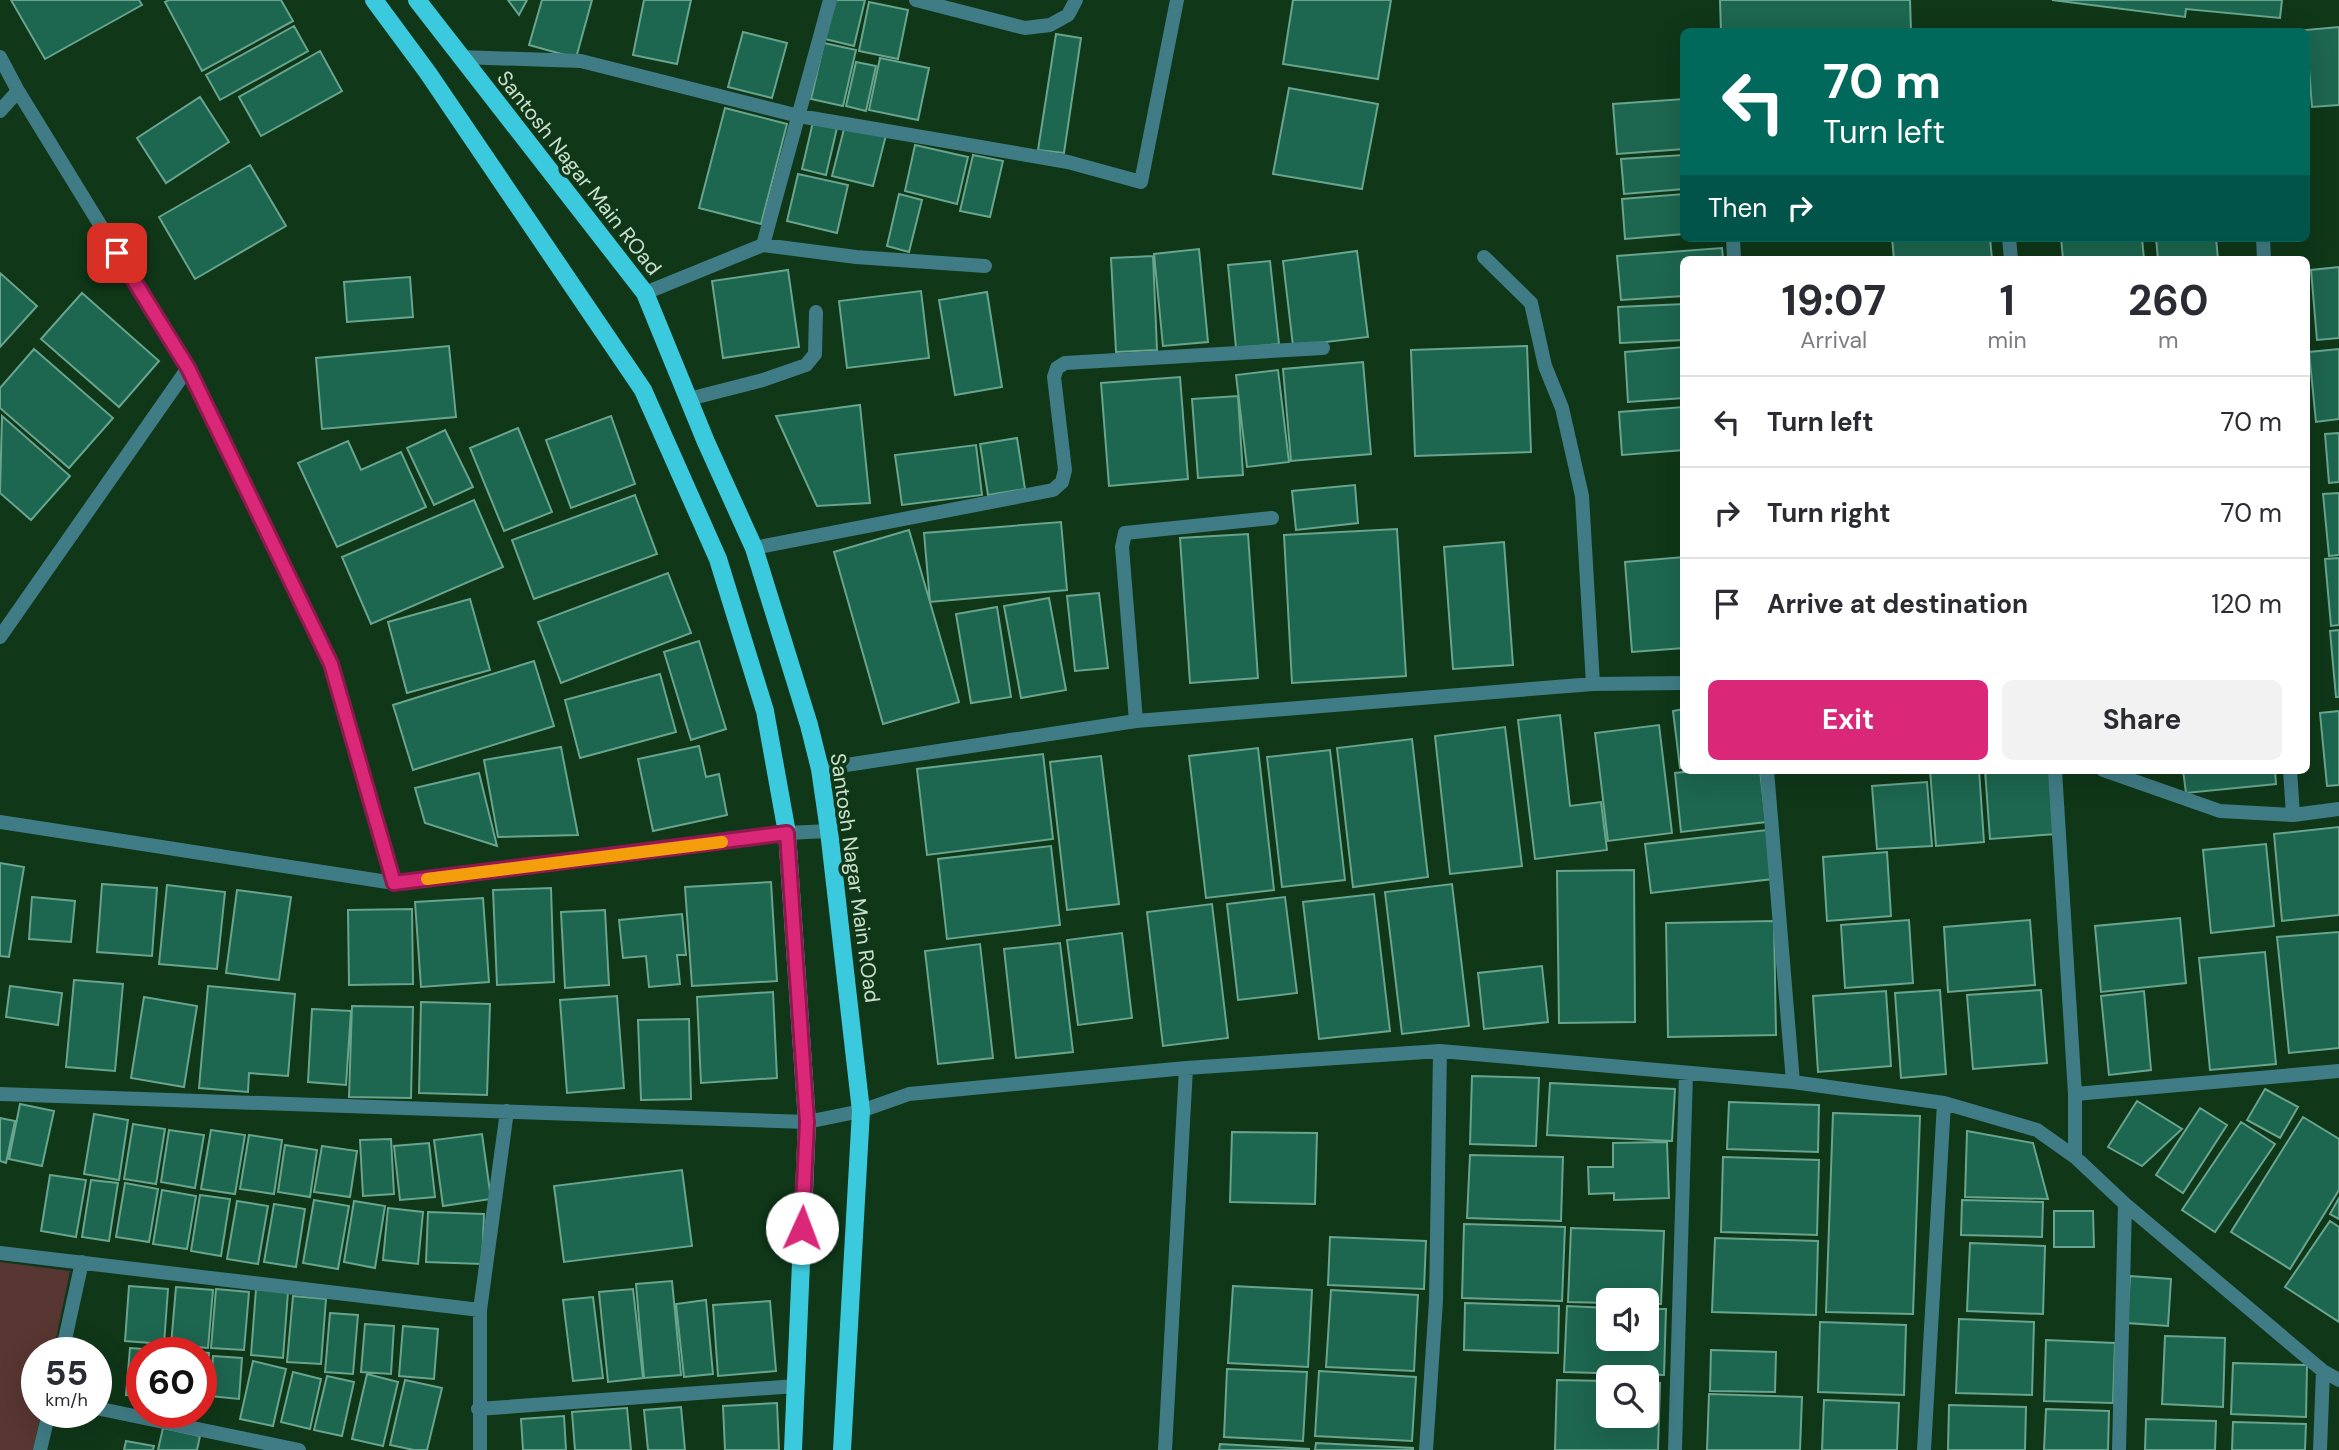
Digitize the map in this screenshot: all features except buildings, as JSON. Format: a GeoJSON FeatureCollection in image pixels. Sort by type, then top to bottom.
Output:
{"type":"FeatureCollection","features":[{"type":"Feature","properties":{"kind":"main road"},"geometry":{"type":"LineString","coordinates":[[374,0],[428,74],[643,390],[718,559],[765,711],[787,833],[807,1122],[793,1450]]}},
{"type":"Feature","properties":{"kind":"main road","name":"Santosh Nagar Main ROad"},"geometry":{"type":"LineString","coordinates":[[417,0],[645,293],[706,442],[754,548],[809,725],[820,769],[829,831],[861,1111],[842,1450]]}},
{"type":"Feature","properties":{"kind":"street"},"geometry":{"type":"LineString","coordinates":[[763,245],[830,0]]}},
{"type":"Feature","properties":{"kind":"street"},"geometry":{"type":"LineString","coordinates":[[916,0],[1025,29],[1050,25],[1068,15],[1076,0]]}},
{"type":"Feature","properties":{"kind":"street"},"geometry":{"type":"LineString","coordinates":[[459,57],[581,61],[799,116],[1068,162],[1141,182],[1177,0]]}},
{"type":"Feature","properties":{"kind":"street"},"geometry":{"type":"LineString","coordinates":[[0,57],[18,91],[188,368],[331,664],[394,883]]}},
{"type":"Feature","properties":{"kind":"street"},"geometry":{"type":"LineString","coordinates":[[0,111],[18,91]]}},
{"type":"Feature","properties":{"kind":"street"},"geometry":{"type":"LineString","coordinates":[[645,293],[763,245],[856,257],[985,266]]}},
{"type":"Feature","properties":{"kind":"street"},"geometry":{"type":"LineString","coordinates":[[1484,257],[1531,303],[1545,366],[1562,408],[1582,496],[1593,684]]}},
{"type":"Feature","properties":{"kind":"street"},"geometry":{"type":"LineString","coordinates":[[689,398],[763,380],[806,365],[815,354],[816,312]]}},
{"type":"Feature","properties":{"kind":"street"},"geometry":{"type":"LineString","coordinates":[[754,548],[1053,489],[1062,482],[1065,470],[1054,377],[1057,368],[1065,363],[1323,348]]}},
{"type":"Feature","properties":{"kind":"street"},"geometry":{"type":"LineString","coordinates":[[0,637],[188,368]]}},
{"type":"Feature","properties":{"kind":"street"},"geometry":{"type":"LineString","coordinates":[[1136,721],[1122,547],[1125,533],[1272,518]]}},
{"type":"Feature","properties":{"kind":"street"},"geometry":{"type":"LineString","coordinates":[[820,769],[1136,721],[1593,684],[1680,683]]}},
{"type":"Feature","properties":{"kind":"street"},"geometry":{"type":"LineString","coordinates":[[1767,774],[1793,1082]]}},
{"type":"Feature","properties":{"kind":"street"},"geometry":{"type":"LineString","coordinates":[[2055,774],[2075,1094],[2075,1157]]}},
{"type":"Feature","properties":{"kind":"street"},"geometry":{"type":"LineString","coordinates":[[2114,774],[2220,811],[2293,815],[2339,809]]}},
{"type":"Feature","properties":{"kind":"street"},"geometry":{"type":"LineString","coordinates":[[2290,774],[2293,815]]}},
{"type":"Feature","properties":{"kind":"street"},"geometry":{"type":"LineString","coordinates":[[0,822],[394,883],[787,833],[829,831]]}},
{"type":"Feature","properties":{"kind":"street"},"geometry":{"type":"LineString","coordinates":[[1426,1450],[1436,1301],[1440,1051]]}},
{"type":"Feature","properties":{"kind":"street"},"geometry":{"type":"LineString","coordinates":[[0,1094],[807,1122],[861,1111],[909,1094],[1186,1068],[1440,1051],[1793,1082],[1944,1103],[2037,1130],[2075,1157],[2125,1204],[2323,1371],[2339,1380]]}},
{"type":"Feature","properties":{"kind":"street"},"geometry":{"type":"LineString","coordinates":[[1166,1450],[1186,1068]]}},
{"type":"Feature","properties":{"kind":"street"},"geometry":{"type":"LineString","coordinates":[[2075,1094],[2339,1071]]}},
{"type":"Feature","properties":{"kind":"street"},"geometry":{"type":"LineString","coordinates":[[1675,1450],[1686,1073]]}},
{"type":"Feature","properties":{"kind":"street"},"geometry":{"type":"LineString","coordinates":[[1924,1450],[1944,1103]]}},
{"type":"Feature","properties":{"kind":"street"},"geometry":{"type":"LineString","coordinates":[[480,1450],[480,1310],[507,1111]]}},
{"type":"Feature","properties":{"kind":"street"},"geometry":{"type":"LineString","coordinates":[[2119,1450],[2125,1204]]}},
{"type":"Feature","properties":{"kind":"street"},"geometry":{"type":"LineString","coordinates":[[0,1253],[480,1310]]}},
{"type":"Feature","properties":{"kind":"street"},"geometry":{"type":"LineString","coordinates":[[66,1337],[82,1262]]}},
{"type":"Feature","properties":{"kind":"street"},"geometry":{"type":"LineString","coordinates":[[2320,1450],[2323,1371]]}},
{"type":"Feature","properties":{"kind":"street"},"geometry":{"type":"LineString","coordinates":[[478,1409],[796,1386]]}},
{"type":"Feature","properties":{"kind":"street"},"geometry":{"type":"LineString","coordinates":[[112,1411],[299,1450]]}},
{"type":"Feature","properties":{"kind":"street"},"geometry":{"type":"LineString","coordinates":[[40,1450],[45,1428]]}},
{"type":"Feature","properties":{"kind":"shaded area"},"geometry":{"type":"Polygon","coordinates":[[[0,1262],[70,1271],[56,1337],[21,1337],[21,1428],[38,1428],[33,1450],[0,1450],[0,1262]]]}},
{"type":"Feature","properties":{"kind":"slow traffic"},"geometry":{"type":"LineString","coordinates":[[427,879],[722,842]]}},
{"type":"Feature","properties":{"kind":"route"},"geometry":{"type":"LineString","coordinates":[[117,253],[188,368],[331,664],[394,883],[787,833],[807,1122],[802,1228]]}}]}
